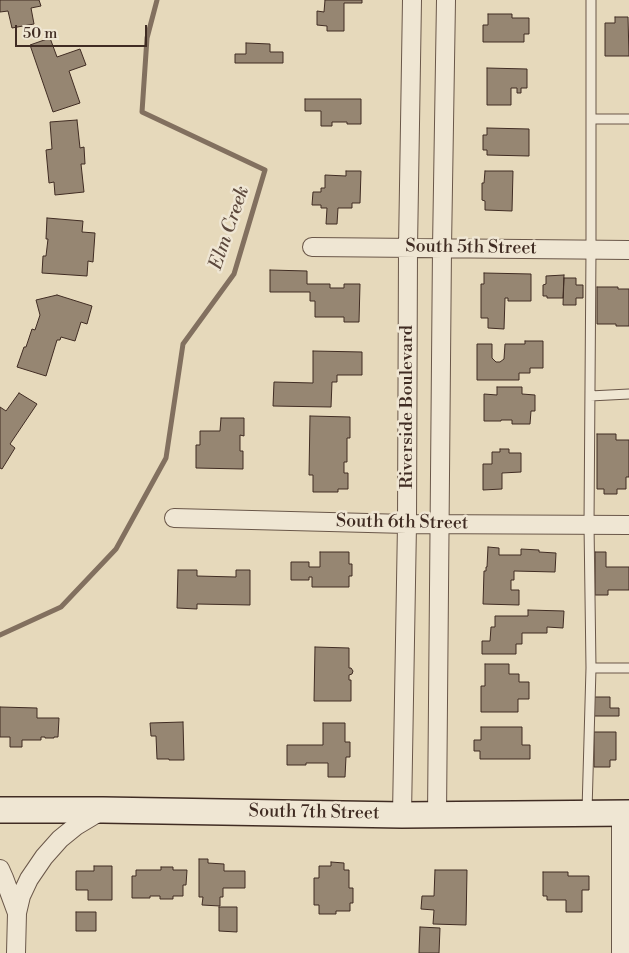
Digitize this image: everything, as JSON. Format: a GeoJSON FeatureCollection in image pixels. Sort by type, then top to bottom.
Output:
{"type":"FeatureCollection","features":[{"type":"Feature","properties":{"kind":"main road","name":"South 7th Street"},"geometry":{"type":"LineString","coordinates":[[0,810],[402,815],[625,814]]}},
{"type":"Feature","properties":{"kind":"street","name":"Riverside Boulevard"},"geometry":{"type":"LineString","coordinates":[[402,815],[412,0]]}},
{"type":"Feature","properties":{"kind":"street","name":"Riverside Boulevard"},"geometry":{"type":"LineString","coordinates":[[437,815],[446,0]]}},
{"type":"Feature","properties":{"kind":"street","name":"South 5th Street"},"geometry":{"type":"LineString","coordinates":[[312,247],[629,250]]}},
{"type":"Feature","properties":{"kind":"street","name":"South 6th Street"},"geometry":{"type":"LineString","coordinates":[[174,518],[407,524],[629,525]]}},
{"type":"Feature","properties":{"kind":"street"},"geometry":{"type":"LineString","coordinates":[[16,953],[17,913],[21,896],[29,879],[44,856],[60,839],[76,826],[103,810]]}},
{"type":"Feature","properties":{"kind":"street"},"geometry":{"type":"LineString","coordinates":[[621,953],[625,814]]}},
{"type":"Feature","properties":{"kind":"street"},"geometry":{"type":"LineString","coordinates":[[0,869],[17,913]]}},
{"type":"Feature","properties":{"kind":"lane"},"geometry":{"type":"LineString","coordinates":[[587,814],[591,668],[589,524],[591,0]]}},
{"type":"Feature","properties":{"kind":"lane"},"geometry":{"type":"LineString","coordinates":[[591,119],[629,119]]}},
{"type":"Feature","properties":{"kind":"lane"},"geometry":{"type":"LineString","coordinates":[[590,396],[629,394]]}},
{"type":"Feature","properties":{"kind":"lane"},"geometry":{"type":"LineString","coordinates":[[591,668],[629,668]]}},
{"type":"Feature","properties":{"kind":"building"},"geometry":{"type":"Polygon","coordinates":[[[0,0],[39,0],[41,6],[31,8],[34,24],[12,28],[8,11],[0,12],[0,0]]]}},
{"type":"Feature","properties":{"kind":"building"},"geometry":{"type":"Polygon","coordinates":[[[325,0],[362,0],[362,3],[344,3],[344,31],[327,31],[327,26],[317,25],[317,11],[324,12],[325,0]]]}},
{"type":"Feature","properties":{"kind":"building"},"geometry":{"type":"Polygon","coordinates":[[[488,14],[512,14],[512,18],[529,18],[529,34],[524,34],[524,42],[483,42],[483,25],[488,25],[488,14]]]}},
{"type":"Feature","properties":{"kind":"building"},"geometry":{"type":"Polygon","coordinates":[[[615,17],[628,17],[629,56],[605,56],[605,23],[615,23],[615,17]]]}},
{"type":"Feature","properties":{"kind":"building"},"geometry":{"type":"Polygon","coordinates":[[[50,38],[57,57],[80,49],[86,65],[69,71],[80,103],[53,112],[30,45],[50,38]]]}},
{"type":"Feature","properties":{"kind":"building"},"geometry":{"type":"Polygon","coordinates":[[[246,43],[270,44],[270,52],[283,52],[283,63],[235,63],[235,54],[246,54],[246,43]]]}},
{"type":"Feature","properties":{"kind":"building"},"geometry":{"type":"Polygon","coordinates":[[[487,68],[527,69],[527,88],[521,88],[521,93],[517,93],[517,88],[511,88],[511,105],[487,105],[487,68]]]}},
{"type":"Feature","properties":{"kind":"building"},"geometry":{"type":"Polygon","coordinates":[[[305,99],[361,99],[361,124],[332,122],[332,126],[321,126],[321,111],[305,111],[305,99]]]}},
{"type":"Feature","properties":{"kind":"building"},"geometry":{"type":"Polygon","coordinates":[[[77,120],[80,148],[84,147],[85,164],[81,164],[84,192],[55,195],[54,182],[49,183],[46,150],[52,149],[50,122],[77,120]]]}},
{"type":"Feature","properties":{"kind":"building"},"geometry":{"type":"Polygon","coordinates":[[[487,128],[529,129],[529,156],[487,155],[487,150],[483,150],[483,135],[487,135],[487,128]]]}},
{"type":"Feature","properties":{"kind":"building"},"geometry":{"type":"Polygon","coordinates":[[[346,171],[361,171],[360,203],[352,203],[352,208],[338,208],[337,224],[326,224],[327,208],[321,208],[321,205],[312,205],[313,192],[321,192],[321,188],[325,188],[325,175],[346,176],[346,171]]]}},
{"type":"Feature","properties":{"kind":"building"},"geometry":{"type":"Polygon","coordinates":[[[485,171],[513,171],[512,211],[485,210],[485,201],[482,200],[482,183],[484,183],[485,171]]]}},
{"type":"Feature","properties":{"kind":"building"},"geometry":{"type":"Polygon","coordinates":[[[47,218],[83,221],[82,232],[95,233],[93,262],[88,261],[87,276],[42,273],[43,256],[46,256],[48,239],[46,239],[47,218]]]}},
{"type":"Feature","properties":{"kind":"building"},"geometry":{"type":"Polygon","coordinates":[[[270,270],[307,271],[307,284],[330,284],[330,288],[344,288],[344,284],[360,284],[359,322],[344,322],[344,317],[315,317],[315,301],[310,301],[310,292],[270,292],[270,270]]]}},
{"type":"Feature","properties":{"kind":"building"},"geometry":{"type":"Polygon","coordinates":[[[484,273],[531,274],[531,301],[508,301],[508,298],[505,298],[504,329],[488,328],[488,318],[481,318],[481,284],[484,284],[484,273]]]}},
{"type":"Feature","properties":{"kind":"building"},"geometry":{"type":"Polygon","coordinates":[[[564,275],[563,298],[547,298],[547,296],[543,296],[543,285],[546,284],[546,276],[564,275]]]}},
{"type":"Feature","properties":{"kind":"building"},"geometry":{"type":"Polygon","coordinates":[[[564,278],[576,278],[576,285],[583,285],[583,298],[576,298],[576,305],[563,305],[564,278]]]}},
{"type":"Feature","properties":{"kind":"building"},"geometry":{"type":"Polygon","coordinates":[[[597,287],[629,289],[629,326],[597,324],[597,287]]]}},
{"type":"Feature","properties":{"kind":"building"},"geometry":{"type":"Polygon","coordinates":[[[57,295],[92,306],[87,324],[81,322],[75,341],[61,337],[60,340],[57,340],[46,376],[17,367],[24,347],[26,347],[32,329],[35,330],[40,315],[36,300],[57,295]]]}},
{"type":"Feature","properties":{"kind":"building"},"geometry":{"type":"Polygon","coordinates":[[[525,341],[543,341],[543,368],[530,368],[530,373],[519,373],[519,380],[477,380],[477,344],[492,344],[492,358],[496,362],[500,362],[504,359],[505,344],[525,344],[525,341]]]}},
{"type":"Feature","properties":{"kind":"building"},"geometry":{"type":"Polygon","coordinates":[[[313,351],[362,352],[362,375],[337,375],[337,382],[332,382],[331,407],[273,406],[274,382],[313,383],[313,351]]]}},
{"type":"Feature","properties":{"kind":"building"},"geometry":{"type":"Polygon","coordinates":[[[497,387],[522,387],[522,394],[535,395],[535,411],[531,411],[530,424],[512,424],[512,420],[484,421],[484,394],[497,395],[497,387]]]}},
{"type":"Feature","properties":{"kind":"building"},"geometry":{"type":"Polygon","coordinates":[[[19,393],[37,404],[10,444],[15,448],[2,469],[0,468],[0,407],[6,411],[19,393]]]}},
{"type":"Feature","properties":{"kind":"building"},"geometry":{"type":"Polygon","coordinates":[[[310,416],[350,417],[350,438],[347,438],[347,462],[344,462],[344,473],[348,473],[348,489],[338,489],[338,492],[313,492],[313,475],[309,475],[310,416]]]}},
{"type":"Feature","properties":{"kind":"building"},"geometry":{"type":"Polygon","coordinates":[[[221,418],[244,418],[244,436],[240,435],[240,451],[243,451],[243,469],[196,468],[196,445],[200,445],[200,431],[220,431],[221,418]]]}},
{"type":"Feature","properties":{"kind":"building"},"geometry":{"type":"Polygon","coordinates":[[[597,434],[616,434],[616,440],[629,440],[629,477],[626,477],[626,489],[617,489],[617,494],[604,494],[604,489],[597,489],[597,434]]]}},
{"type":"Feature","properties":{"kind":"building"},"geometry":{"type":"Polygon","coordinates":[[[500,449],[509,449],[509,453],[521,453],[521,472],[502,473],[502,489],[483,490],[483,464],[492,464],[492,452],[500,452],[500,449]]]}},
{"type":"Feature","properties":{"kind":"building"},"geometry":{"type":"Polygon","coordinates":[[[488,547],[499,548],[499,555],[521,555],[521,549],[556,553],[555,572],[514,571],[514,580],[511,580],[511,590],[519,590],[519,605],[483,604],[484,571],[486,571],[487,567],[488,547]]]}},
{"type":"Feature","properties":{"kind":"building"},"geometry":{"type":"Polygon","coordinates":[[[320,552],[349,552],[352,576],[349,576],[349,587],[312,587],[312,577],[309,577],[309,580],[291,580],[291,562],[309,562],[309,567],[320,567],[320,552]]]}},
{"type":"Feature","properties":{"kind":"building"},"geometry":{"type":"Polygon","coordinates":[[[595,552],[606,552],[606,567],[629,567],[629,590],[608,590],[608,595],[595,595],[595,552]]]}},
{"type":"Feature","properties":{"kind":"building"},"geometry":{"type":"Polygon","coordinates":[[[178,570],[197,570],[197,576],[236,577],[236,570],[250,570],[250,605],[197,604],[197,609],[177,608],[178,570]]]}},
{"type":"Feature","properties":{"kind":"building"},"geometry":{"type":"Polygon","coordinates":[[[528,610],[564,611],[563,628],[547,627],[547,633],[522,633],[522,644],[516,644],[516,654],[482,654],[482,641],[490,641],[491,627],[495,627],[495,616],[528,616],[528,610]]]}},
{"type":"Feature","properties":{"kind":"building"},"geometry":{"type":"Polygon","coordinates":[[[315,647],[349,648],[349,668],[353,671],[349,675],[349,680],[351,680],[351,701],[314,701],[315,647]]]}},
{"type":"Feature","properties":{"kind":"building"},"geometry":{"type":"Polygon","coordinates":[[[485,664],[509,664],[509,674],[519,674],[519,682],[529,682],[529,699],[518,699],[518,712],[481,712],[481,686],[485,686],[485,664]]]}},
{"type":"Feature","properties":{"kind":"building"},"geometry":{"type":"Polygon","coordinates":[[[594,697],[610,697],[610,708],[619,708],[619,716],[594,716],[594,697]]]}},
{"type":"Feature","properties":{"kind":"building"},"geometry":{"type":"Polygon","coordinates":[[[0,707],[37,708],[37,718],[59,718],[58,737],[41,737],[41,740],[22,740],[22,747],[10,747],[10,737],[0,737],[0,707]]]}},
{"type":"Feature","properties":{"kind":"building"},"geometry":{"type":"Polygon","coordinates":[[[183,722],[184,760],[157,759],[156,736],[151,736],[150,723],[183,722]]]}},
{"type":"Feature","properties":{"kind":"building"},"geometry":{"type":"Polygon","coordinates":[[[323,723],[345,723],[345,742],[350,742],[350,757],[346,757],[345,777],[328,777],[328,763],[287,765],[287,745],[323,745],[323,723]]]}},
{"type":"Feature","properties":{"kind":"building"},"geometry":{"type":"Polygon","coordinates":[[[481,727],[522,727],[522,745],[530,745],[530,759],[480,759],[480,751],[474,751],[474,740],[481,740],[481,727]]]}},
{"type":"Feature","properties":{"kind":"building"},"geometry":{"type":"Polygon","coordinates":[[[594,732],[616,732],[616,760],[610,760],[610,767],[594,767],[594,732]]]}},
{"type":"Feature","properties":{"kind":"building"},"geometry":{"type":"Polygon","coordinates":[[[199,859],[208,859],[208,863],[224,864],[224,871],[245,871],[245,888],[223,888],[220,906],[202,905],[203,897],[199,897],[199,859]]]}},
{"type":"Feature","properties":{"kind":"building"},"geometry":{"type":"Polygon","coordinates":[[[331,862],[344,863],[344,870],[349,870],[349,888],[353,888],[353,903],[350,903],[350,911],[336,911],[336,914],[319,914],[319,905],[314,905],[314,878],[319,878],[319,866],[331,866],[331,862]]]}},
{"type":"Feature","properties":{"kind":"building"},"geometry":{"type":"Polygon","coordinates":[[[94,866],[112,866],[112,900],[88,900],[88,890],[76,890],[76,871],[94,871],[94,866]]]}},
{"type":"Feature","properties":{"kind":"building"},"geometry":{"type":"Polygon","coordinates":[[[161,867],[173,867],[173,870],[187,870],[186,885],[183,885],[183,896],[173,896],[173,899],[160,899],[160,896],[132,898],[132,876],[136,876],[136,870],[161,870],[161,867]]]}},
{"type":"Feature","properties":{"kind":"building"},"geometry":{"type":"Polygon","coordinates":[[[435,870],[467,870],[466,925],[433,924],[434,910],[421,909],[422,896],[434,896],[435,870]]]}},
{"type":"Feature","properties":{"kind":"building"},"geometry":{"type":"Polygon","coordinates":[[[543,872],[568,872],[568,876],[589,876],[589,890],[582,890],[582,912],[566,912],[566,900],[547,900],[547,896],[543,896],[543,872]]]}},
{"type":"Feature","properties":{"kind":"building"},"geometry":{"type":"Polygon","coordinates":[[[219,907],[237,907],[237,932],[219,931],[219,907]]]}},
{"type":"Feature","properties":{"kind":"building"},"geometry":{"type":"Polygon","coordinates":[[[76,912],[96,912],[96,931],[76,931],[76,912]]]}},
{"type":"Feature","properties":{"kind":"building"},"geometry":{"type":"Polygon","coordinates":[[[420,927],[440,928],[439,953],[419,953],[420,927]]]}},
{"type":"Feature","properties":{"kind":"waterway","name":"Elm Creek"},"geometry":{"type":"LineString","coordinates":[[0,635],[61,607],[116,549],[166,458],[183,344],[234,274],[265,170],[142,112],[147,38],[157,0]]}}]}
